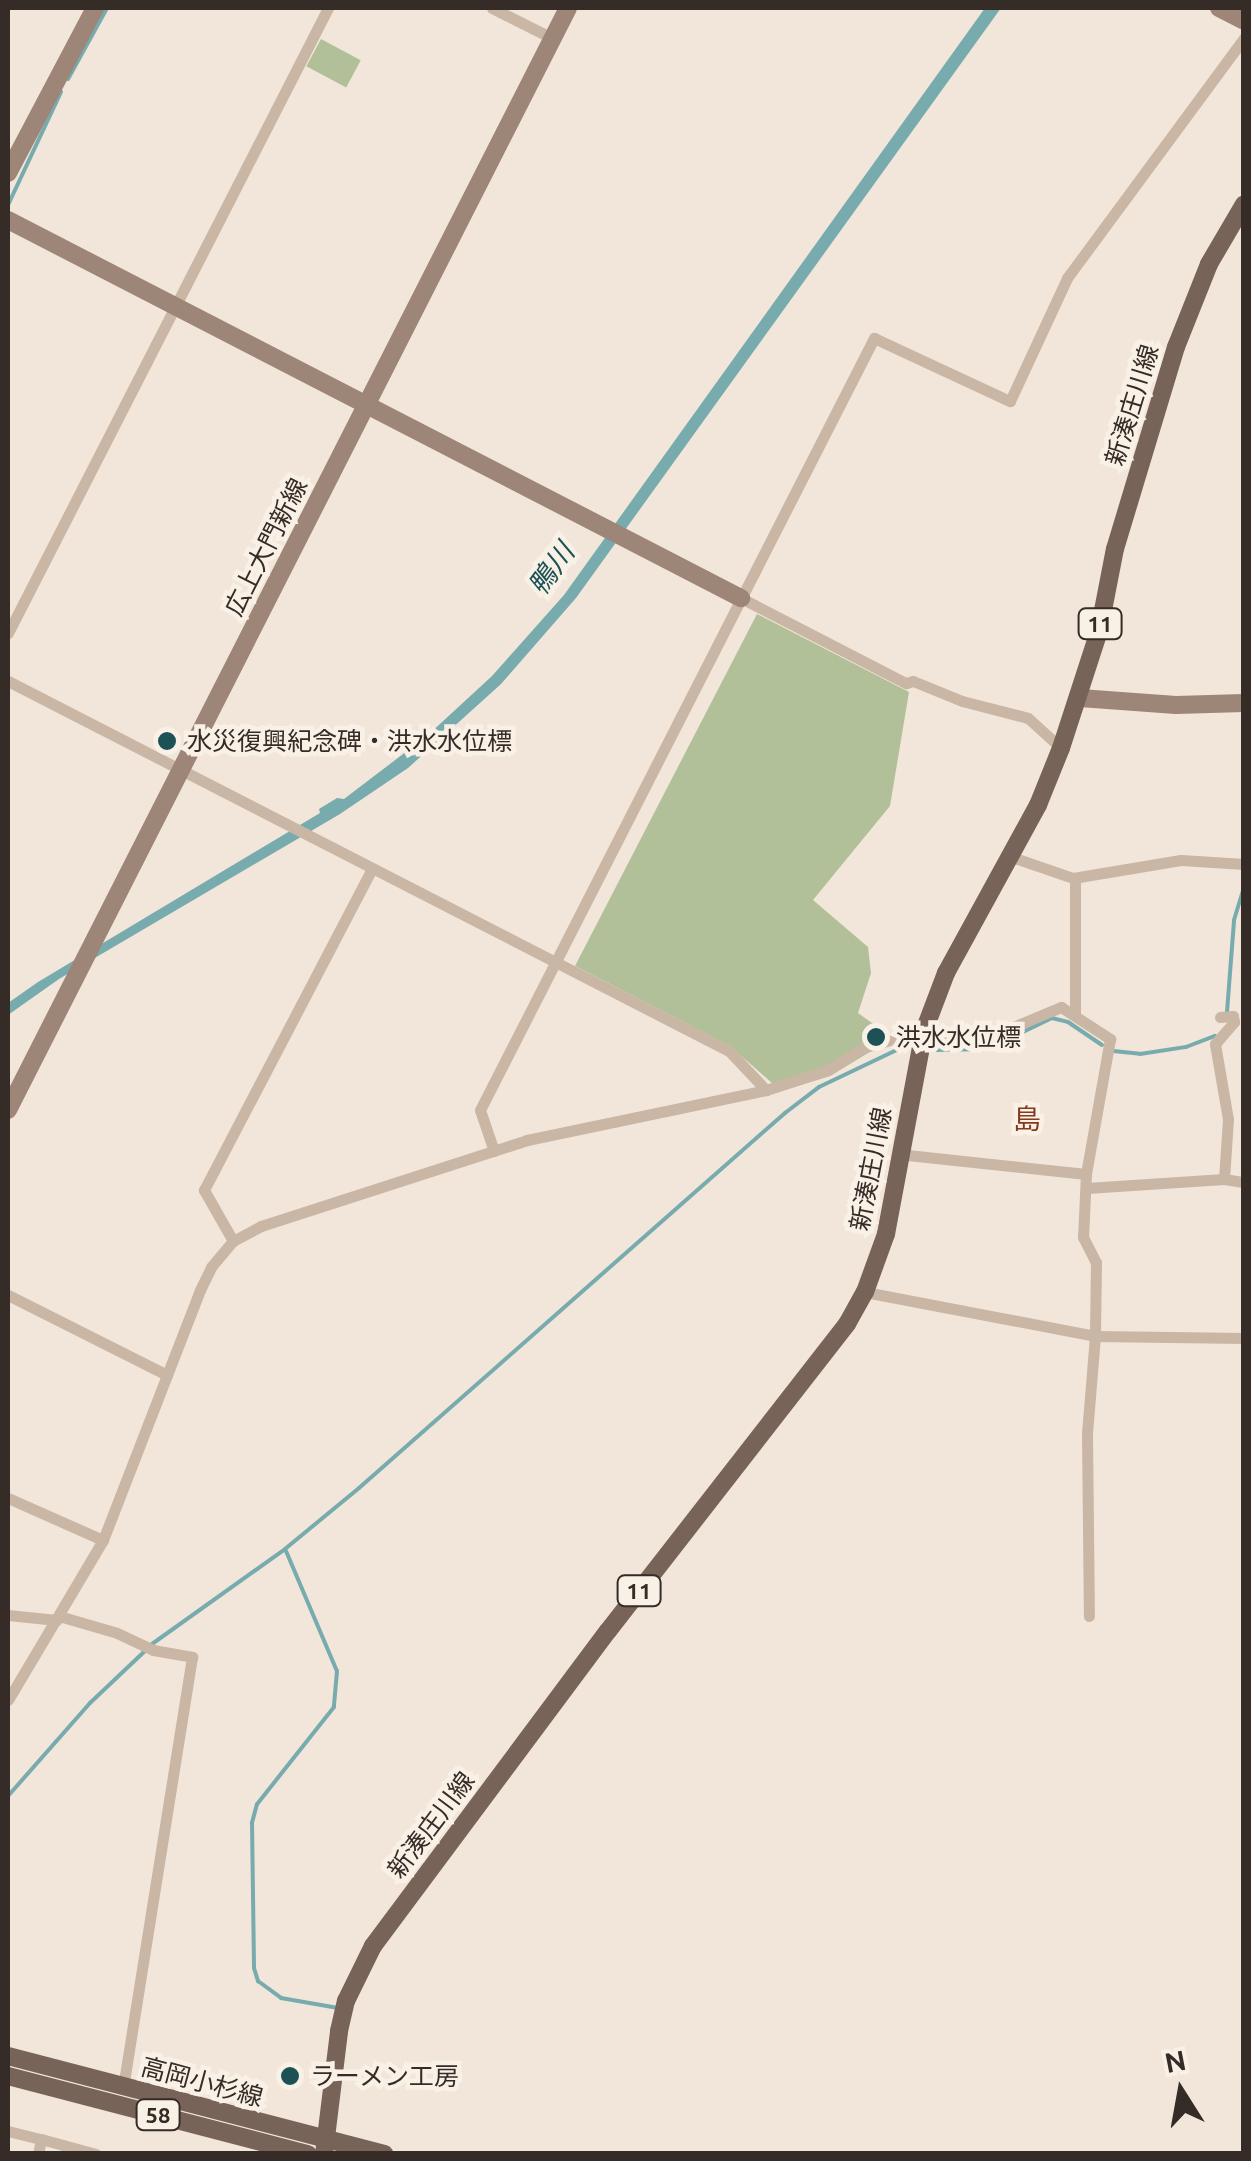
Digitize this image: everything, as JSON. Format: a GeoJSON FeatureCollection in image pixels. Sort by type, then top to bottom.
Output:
{"type":"FeatureCollection","features":[{"type":"Feature","properties":{"kind":"main road"},"geometry":{"type":"LineString","coordinates":[[8,172],[94,8]]}},
{"type":"Feature","properties":{"kind":"main road","name":"広上大門新線"},"geometry":{"type":"LineString","coordinates":[[8,1110],[568,8]]}},
{"type":"Feature","properties":{"kind":"main road"},"geometry":{"type":"LineString","coordinates":[[1219,8],[1244,21]]}},
{"type":"Feature","properties":{"kind":"main road","name":"新湊庄川線"},"geometry":{"type":"LineString","coordinates":[[325,2146],[346,2001],[374,1946],[608,1631],[847,1324],[864,1292],[886,1234],[924,1031],[946,974],[1038,804],[1061,748],[1080,698],[1115,548],[1176,347],[1208,264],[1244,204]]}},
{"type":"Feature","properties":{"kind":"main road"},"geometry":{"type":"LineString","coordinates":[[8,220],[741,598]]}},
{"type":"Feature","properties":{"kind":"main road"},"geometry":{"type":"LineString","coordinates":[[1080,698],[1176,705],[1244,703]]}},
{"type":"Feature","properties":{"kind":"main road","name":"高岡小杉線"},"geometry":{"type":"LineString","coordinates":[[8,2056],[325,2146],[384,2154]]}},
{"type":"Feature","properties":{"kind":"main road","name":"高岡小杉線"},"geometry":{"type":"LineString","coordinates":[[8,2076],[308,2154]]}},
{"type":"Feature","properties":{"kind":"street"},"geometry":{"type":"LineString","coordinates":[[8,634],[328,8]]}},
{"type":"Feature","properties":{"kind":"street"},"geometry":{"type":"LineString","coordinates":[[492,8],[552,38]]}},
{"type":"Feature","properties":{"kind":"street"},"geometry":{"type":"LineString","coordinates":[[494,1150],[480,1110],[874,338],[1010,401],[1067,278],[1244,38]]}},
{"type":"Feature","properties":{"kind":"street"},"geometry":{"type":"LineString","coordinates":[[741,598],[906,683],[913,681],[962,701],[1028,718],[1061,748]]}},
{"type":"Feature","properties":{"kind":"street"},"geometry":{"type":"LineString","coordinates":[[8,681],[729,1052],[766,1090]]}},
{"type":"Feature","properties":{"kind":"street"},"geometry":{"type":"LineString","coordinates":[[1008,856],[1075,878],[1181,860],[1244,864]]}},
{"type":"Feature","properties":{"kind":"street"},"geometry":{"type":"LineString","coordinates":[[233,1241],[204,1190],[372,868]]}},
{"type":"Feature","properties":{"kind":"street"},"geometry":{"type":"LineString","coordinates":[[1074,1015],[1075,878]]}},
{"type":"Feature","properties":{"kind":"street"},"geometry":{"type":"LineString","coordinates":[[8,1700],[103,1540],[210,1268],[233,1241],[261,1226],[494,1150],[583,1126],[766,1090],[828,1070],[865,1047],[924,1031],[982,1040],[1061,1008],[1110,1039],[1086,1181],[1083,1236],[1096,1262],[1096,1336],[1087,1433],[1088,1616]]}},
{"type":"Feature","properties":{"kind":"street"},"geometry":{"type":"LineString","coordinates":[[1224,1179],[1228,1119],[1215,1044],[1232,1017]]}},
{"type":"Feature","properties":{"kind":"street"},"geometry":{"type":"LineString","coordinates":[[898,1154],[1086,1181],[1244,1182]]}},
{"type":"Feature","properties":{"kind":"street"},"geometry":{"type":"LineString","coordinates":[[864,1292],[1096,1336],[1244,1338]]}},
{"type":"Feature","properties":{"kind":"street"},"geometry":{"type":"LineString","coordinates":[[8,1296],[168,1375]]}},
{"type":"Feature","properties":{"kind":"street"},"geometry":{"type":"LineString","coordinates":[[8,1498],[103,1540]]}},
{"type":"Feature","properties":{"kind":"street"},"geometry":{"type":"LineString","coordinates":[[8,1615],[58,1618],[118,1633],[153,1650],[192,1657],[123,2088]]}},
{"type":"Feature","properties":{"kind":"street"},"geometry":{"type":"LineString","coordinates":[[8,2131],[96,2154]]}},
{"type":"Feature","properties":{"kind":"street"},"geometry":{"type":"LineString","coordinates":[[38,2154],[40,2139]]}},
{"type":"Feature","properties":{"kind":"green space"},"geometry":{"type":"Polygon","coordinates":[[[321,39],[361,60],[346,87],[306,66],[321,39]]]}},
{"type":"Feature","properties":{"kind":"green space"},"geometry":{"type":"Polygon","coordinates":[[[757,614],[909,692],[890,806],[813,900],[868,947],[871,973],[858,1013],[893,1038],[830,1076],[781,1091],[730,1046],[575,966],[757,614]]]}},
{"type":"Feature","properties":{"kind":"water"},"geometry":{"type":"Polygon","coordinates":[[[985,8],[1001,8],[576,598],[501,684],[408,768],[340,814],[59,979],[8,1015],[8,1003],[38,982],[320,813],[319,809],[337,798],[344,799],[428,735],[492,676],[564,595],[985,8]]]}},
{"type":"Feature","properties":{"kind":"waterway"},"geometry":{"type":"LineString","coordinates":[[68,79],[107,8]]}},
{"type":"Feature","properties":{"kind":"waterway"},"geometry":{"type":"LineString","coordinates":[[8,205],[61,92]]}},
{"type":"Feature","properties":{"kind":"waterway"},"geometry":{"type":"LineString","coordinates":[[1227,1012],[1234,920],[1244,887]]}},
{"type":"Feature","properties":{"kind":"waterway"},"geometry":{"type":"LineString","coordinates":[[937,1050],[987,1049],[1052,1018],[1068,1022],[1102,1045]]}},
{"type":"Feature","properties":{"kind":"waterway"},"geometry":{"type":"LineString","coordinates":[[1113,1051],[1140,1054],[1186,1047],[1215,1036]]}},
{"type":"Feature","properties":{"kind":"waterway"},"geometry":{"type":"LineString","coordinates":[[152,1644],[285,1549],[359,1488],[785,1113],[819,1087],[903,1047]]}},
{"type":"Feature","properties":{"kind":"waterway"},"geometry":{"type":"LineString","coordinates":[[286,1551],[337,1671],[334,1707],[257,1804],[252,1823],[254,1968],[258,1981],[281,1998],[338,2008]]}},
{"type":"Feature","properties":{"kind":"waterway"},"geometry":{"type":"LineString","coordinates":[[8,1796],[90,1703],[145,1651]]}},
{"type":"Feature","properties":{"kind":"place","name":"水災復興紀念碑・洪水水位標"},"geometry":{"type":"Point","coordinates":[167,741]}},
{"type":"Feature","properties":{"kind":"place","name":"洪水水位標"},"geometry":{"type":"Point","coordinates":[876,1037]}},
{"type":"Feature","properties":{"kind":"place","name":"ラーメン工房"},"geometry":{"type":"Point","coordinates":[290,2076]}},
{"type":"Feature","properties":{"kind":"district","name":"島"},"geometry":{"type":"Point","coordinates":[1027,1119]}},
{"type":"Feature","properties":{"kind":"water label","name":"鴨川"},"geometry":{"type":"Point","coordinates":[551,569]}}]}
